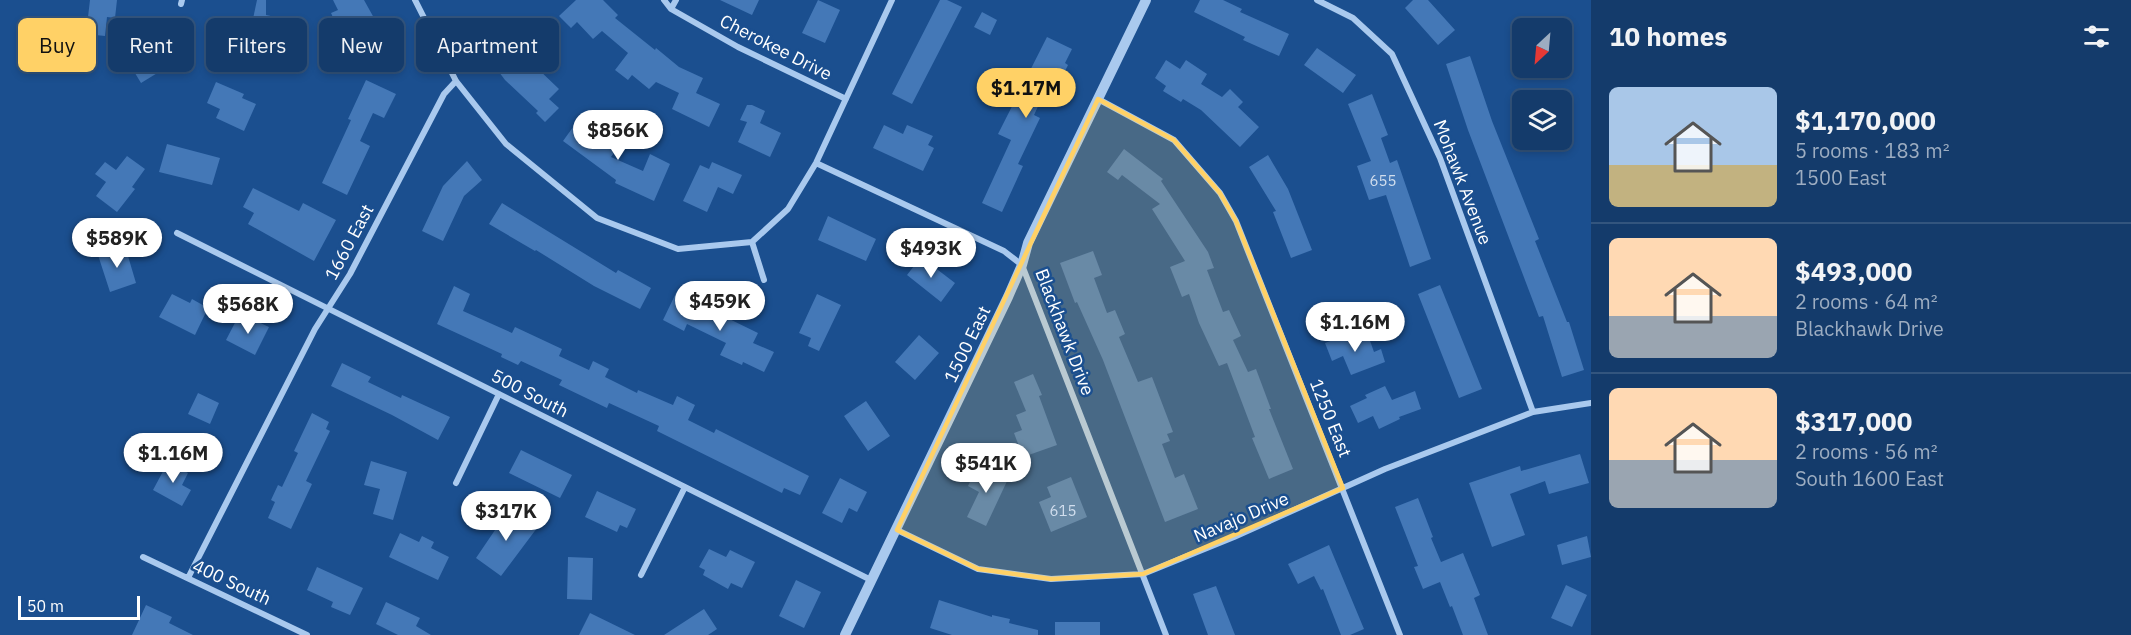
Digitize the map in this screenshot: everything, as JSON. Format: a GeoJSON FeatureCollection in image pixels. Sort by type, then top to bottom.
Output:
{"type":"FeatureCollection","features":[{"type":"Feature","properties":{"kind":"street"},"geometry":{"type":"LineString","coordinates":[[415,0],[456,81],[506,144],[597,219],[678,249],[752,242],[788,209],[816,164],[892,0]]}},
{"type":"Feature","properties":{"kind":"street","name":"Cherokee Drive"},"geometry":{"type":"LineString","coordinates":[[664,0],[671,9],[738,47],[846,99]]}},
{"type":"Feature","properties":{"kind":"street"},"geometry":{"type":"LineString","coordinates":[[671,9],[676,0]]}},
{"type":"Feature","properties":{"kind":"street","name":"1500 East"},"geometry":{"type":"LineString","coordinates":[[845,635],[1022,265],[1028,243],[1146,0]]}},
{"type":"Feature","properties":{"kind":"street","name":"Mohawk Avenue"},"geometry":{"type":"LineString","coordinates":[[1317,0],[1353,18],[1392,54],[1440,158],[1533,412]]}},
{"type":"Feature","properties":{"kind":"street","name":"1660 East"},"geometry":{"type":"LineString","coordinates":[[188,578],[315,329],[350,274],[444,94],[456,81]]}},
{"type":"Feature","properties":{"kind":"street","name":"1250 East"},"geometry":{"type":"LineString","coordinates":[[1098,99],[1174,140],[1220,193],[1236,220],[1400,635]]}},
{"type":"Feature","properties":{"kind":"street","name":"Blackhawk Drive"},"geometry":{"type":"LineString","coordinates":[[816,164],[1004,251],[1022,265],[1167,635]]}},
{"type":"Feature","properties":{"kind":"street","name":"500 South"},"geometry":{"type":"LineString","coordinates":[[177,233],[871,580]]}},
{"type":"Feature","properties":{"kind":"street"},"geometry":{"type":"LineString","coordinates":[[752,242],[764,280]]}},
{"type":"Feature","properties":{"kind":"street"},"geometry":{"type":"LineString","coordinates":[[456,483],[499,394]]}},
{"type":"Feature","properties":{"kind":"street","name":"Navajo Drive"},"geometry":{"type":"LineString","coordinates":[[897,530],[978,569],[1051,579],[1143,574],[1234,537],[1385,469],[1533,412],[1591,403]]}},
{"type":"Feature","properties":{"kind":"street"},"geometry":{"type":"LineString","coordinates":[[641,575],[685,487]]}},
{"type":"Feature","properties":{"kind":"street","name":"400 South"},"geometry":{"type":"LineString","coordinates":[[143,557],[307,635]]}},
{"type":"Feature","properties":{"kind":"highlighted area"},"geometry":{"type":"Polygon","coordinates":[[[1098,99],[1174,140],[1220,193],[1236,221],[1343,488],[1143,574],[1051,579],[978,569],[897,530],[1098,99]]]}},
{"type":"Feature","properties":{"kind":"building"},"geometry":{"type":"Polygon","coordinates":[[[90,0],[117,0],[115,18],[107,17],[105,36],[96,35],[96,18],[78,18],[78,16],[88,17],[90,0]]]}},
{"type":"Feature","properties":{"kind":"building"},"geometry":{"type":"Polygon","coordinates":[[[257,0],[266,0],[266,15],[280,18],[253,18],[257,0]]]}},
{"type":"Feature","properties":{"kind":"building"},"geometry":{"type":"Polygon","coordinates":[[[333,0],[364,0],[374,18],[333,18],[331,13],[338,10],[333,0]]]}},
{"type":"Feature","properties":{"kind":"building"},"geometry":{"type":"Polygon","coordinates":[[[576,0],[603,0],[618,15],[615,18],[655,50],[656,48],[679,67],[703,78],[696,93],[720,104],[709,127],[672,109],[679,93],[656,82],[649,89],[632,75],[628,80],[615,70],[628,53],[602,31],[593,39],[577,22],[571,28],[559,16],[576,0]]]}},
{"type":"Feature","properties":{"kind":"building"},"geometry":{"type":"Polygon","coordinates":[[[720,0],[759,0],[752,15],[720,0]]]}},
{"type":"Feature","properties":{"kind":"building"},"geometry":{"type":"Polygon","coordinates":[[[818,0],[840,10],[825,43],[802,33],[818,0]]]}},
{"type":"Feature","properties":{"kind":"building"},"geometry":{"type":"Polygon","coordinates":[[[940,0],[947,0],[962,7],[912,104],[892,94],[940,0]]]}},
{"type":"Feature","properties":{"kind":"building"},"geometry":{"type":"Polygon","coordinates":[[[1200,0],[1223,0],[1242,9],[1240,12],[1289,34],[1279,56],[1243,40],[1245,37],[1194,12],[1200,0]]]}},
{"type":"Feature","properties":{"kind":"building"},"geometry":{"type":"Polygon","coordinates":[[[1413,0],[1428,0],[1455,30],[1438,45],[1405,8],[1413,0]]]}},
{"type":"Feature","properties":{"kind":"building"},"geometry":{"type":"Polygon","coordinates":[[[982,12],[997,20],[990,35],[974,27],[982,12]]]}},
{"type":"Feature","properties":{"kind":"building"},"geometry":{"type":"Polygon","coordinates":[[[1047,37],[1072,49],[1065,63],[1068,65],[1056,89],[1048,85],[1034,115],[1040,118],[1018,164],[1023,166],[1002,212],[982,203],[1011,140],[998,134],[1047,37]]]}},
{"type":"Feature","properties":{"kind":"building"},"geometry":{"type":"Polygon","coordinates":[[[1317,48],[1356,75],[1343,93],[1304,65],[1317,48]]]}},
{"type":"Feature","properties":{"kind":"building"},"geometry":{"type":"Polygon","coordinates":[[[1470,56],[1492,121],[1539,239],[1535,241],[1567,322],[1569,322],[1584,370],[1562,377],[1543,316],[1539,317],[1468,130],[1446,64],[1470,56]]]}},
{"type":"Feature","properties":{"kind":"building"},"geometry":{"type":"Polygon","coordinates":[[[1166,60],[1180,69],[1186,60],[1207,74],[1201,84],[1222,97],[1230,89],[1243,102],[1238,107],[1259,127],[1240,147],[1201,110],[1163,91],[1166,86],[1155,78],[1166,60]]]}},
{"type":"Feature","properties":{"kind":"building"},"geometry":{"type":"Polygon","coordinates":[[[134,72],[159,72],[141,83],[134,72]]]}},
{"type":"Feature","properties":{"kind":"building"},"geometry":{"type":"Polygon","coordinates":[[[499,72],[541,72],[559,89],[549,99],[559,108],[545,122],[536,113],[538,111],[499,72]]]}},
{"type":"Feature","properties":{"kind":"building"},"geometry":{"type":"Polygon","coordinates":[[[366,80],[396,94],[384,118],[373,113],[360,141],[370,146],[347,195],[322,183],[351,120],[348,119],[366,80]]]}},
{"type":"Feature","properties":{"kind":"building"},"geometry":{"type":"Polygon","coordinates":[[[216,82],[244,94],[242,98],[256,104],[244,131],[216,118],[220,109],[207,103],[216,82]]]}},
{"type":"Feature","properties":{"kind":"building"},"geometry":{"type":"Polygon","coordinates":[[[1372,94],[1388,135],[1381,138],[1390,163],[1397,160],[1431,259],[1410,267],[1386,195],[1369,200],[1357,166],[1371,161],[1348,104],[1372,94]]]}},
{"type":"Feature","properties":{"kind":"building"},"geometry":{"type":"Polygon","coordinates":[[[747,105],[765,111],[760,123],[781,133],[770,157],[738,142],[747,122],[740,120],[747,105]]]}},
{"type":"Feature","properties":{"kind":"building"},"geometry":{"type":"Polygon","coordinates":[[[576,123],[595,137],[605,124],[625,138],[611,157],[643,171],[650,154],[670,164],[654,201],[615,183],[616,180],[563,141],[576,123]]]}},
{"type":"Feature","properties":{"kind":"building"},"geometry":{"type":"Polygon","coordinates":[[[884,125],[903,134],[907,125],[933,136],[928,145],[934,148],[923,171],[873,148],[884,125]]]}},
{"type":"Feature","properties":{"kind":"building"},"geometry":{"type":"Polygon","coordinates":[[[167,144],[220,158],[212,185],[159,172],[167,144]]]}},
{"type":"Feature","properties":{"kind":"building"},"geometry":{"type":"Polygon","coordinates":[[[1124,149],[1163,179],[1161,181],[1208,252],[1214,268],[1207,270],[1223,312],[1229,310],[1241,336],[1233,340],[1248,372],[1256,369],[1293,469],[1269,479],[1252,438],[1255,437],[1227,363],[1219,366],[1199,323],[1189,294],[1182,297],[1170,267],[1185,261],[1152,209],[1160,204],[1122,175],[1118,180],[1107,172],[1124,149]]]}},
{"type":"Feature","properties":{"kind":"building"},"geometry":{"type":"Polygon","coordinates":[[[1268,155],[1288,189],[1312,250],[1291,258],[1273,212],[1276,211],[1249,167],[1268,155]]]}},
{"type":"Feature","properties":{"kind":"building"},"geometry":{"type":"Polygon","coordinates":[[[127,156],[145,169],[132,187],[135,189],[117,212],[96,196],[106,182],[95,174],[105,162],[116,170],[127,156]]]}},
{"type":"Feature","properties":{"kind":"building"},"geometry":{"type":"Polygon","coordinates":[[[467,161],[482,180],[464,196],[443,241],[422,231],[443,186],[467,161]]]}},
{"type":"Feature","properties":{"kind":"building"},"geometry":{"type":"Polygon","coordinates":[[[712,162],[742,175],[733,194],[718,187],[707,212],[683,201],[700,165],[709,169],[712,162]]]}},
{"type":"Feature","properties":{"kind":"building"},"geometry":{"type":"Polygon","coordinates":[[[253,188],[299,211],[303,203],[336,220],[314,261],[248,224],[254,213],[243,207],[253,188]]]}},
{"type":"Feature","properties":{"kind":"building"},"geometry":{"type":"Polygon","coordinates":[[[502,203],[616,273],[618,270],[651,288],[640,309],[594,286],[489,224],[502,203]]]}},
{"type":"Feature","properties":{"kind":"building"},"geometry":{"type":"Polygon","coordinates":[[[828,216],[876,239],[866,261],[818,240],[828,216]]]}},
{"type":"Feature","properties":{"kind":"building"},"geometry":{"type":"Polygon","coordinates":[[[125,246],[136,283],[110,292],[98,255],[125,246]]]}},
{"type":"Feature","properties":{"kind":"building"},"geometry":{"type":"Polygon","coordinates":[[[1093,251],[1102,275],[1094,278],[1107,313],[1115,310],[1125,334],[1119,337],[1138,382],[1152,377],[1173,432],[1167,434],[1170,441],[1162,444],[1175,478],[1184,474],[1198,509],[1165,522],[1103,360],[1077,302],[1075,303],[1060,263],[1093,251]]]}},
{"type":"Feature","properties":{"kind":"building"},"geometry":{"type":"Polygon","coordinates":[[[921,257],[955,283],[941,302],[907,275],[921,257]]]}},
{"type":"Feature","properties":{"kind":"building"},"geometry":{"type":"Polygon","coordinates":[[[1440,285],[1482,389],[1459,398],[1418,294],[1440,285]]]}},
{"type":"Feature","properties":{"kind":"building"},"geometry":{"type":"Polygon","coordinates":[[[454,286],[470,294],[463,311],[512,333],[515,327],[562,349],[559,356],[589,370],[593,361],[609,369],[605,377],[637,393],[638,390],[673,405],[677,396],[695,405],[688,420],[714,433],[716,429],[809,476],[800,495],[784,488],[782,493],[657,431],[659,426],[609,403],[607,408],[559,385],[562,380],[521,361],[518,365],[501,357],[502,354],[437,324],[454,286]]]}},
{"type":"Feature","properties":{"kind":"building"},"geometry":{"type":"Polygon","coordinates":[[[676,293],[758,333],[753,343],[774,352],[764,372],[720,355],[726,343],[687,324],[684,331],[663,320],[676,293]]]}},
{"type":"Feature","properties":{"kind":"building"},"geometry":{"type":"Polygon","coordinates":[[[172,294],[190,303],[192,299],[208,308],[195,335],[159,317],[172,294]]]}},
{"type":"Feature","properties":{"kind":"building"},"geometry":{"type":"Polygon","coordinates":[[[817,294],[841,305],[819,351],[808,346],[811,338],[799,333],[817,294]]]}},
{"type":"Feature","properties":{"kind":"building"},"geometry":{"type":"Polygon","coordinates":[[[238,317],[250,323],[252,319],[269,327],[255,355],[226,340],[238,317]]]}},
{"type":"Feature","properties":{"kind":"building"},"geometry":{"type":"Polygon","coordinates":[[[919,335],[939,353],[915,380],[895,362],[919,335]]]}},
{"type":"Feature","properties":{"kind":"building"},"geometry":{"type":"Polygon","coordinates":[[[1346,335],[1349,342],[1368,335],[1374,352],[1381,349],[1385,362],[1351,375],[1343,356],[1332,361],[1325,343],[1346,335]]]}},
{"type":"Feature","properties":{"kind":"building"},"geometry":{"type":"Polygon","coordinates":[[[342,363],[371,377],[368,382],[450,417],[438,440],[331,386],[342,363]]]}},
{"type":"Feature","properties":{"kind":"building"},"geometry":{"type":"Polygon","coordinates":[[[1033,374],[1042,395],[1039,396],[1057,445],[1023,457],[1014,433],[1022,430],[1016,415],[1026,411],[1014,382],[1033,374]]]}},
{"type":"Feature","properties":{"kind":"building"},"geometry":{"type":"Polygon","coordinates":[[[1385,386],[1392,400],[1415,391],[1421,409],[1399,417],[1400,419],[1379,429],[1373,416],[1358,423],[1350,406],[1367,398],[1365,395],[1385,386]]]}},
{"type":"Feature","properties":{"kind":"building"},"geometry":{"type":"Polygon","coordinates":[[[198,393],[219,403],[210,424],[188,414],[198,393]]]}},
{"type":"Feature","properties":{"kind":"building"},"geometry":{"type":"Polygon","coordinates":[[[866,401],[890,436],[868,451],[844,416],[866,401]]]}},
{"type":"Feature","properties":{"kind":"building"},"geometry":{"type":"Polygon","coordinates":[[[312,413],[329,422],[326,429],[330,431],[306,481],[312,484],[291,529],[268,518],[275,502],[271,500],[278,485],[282,487],[298,453],[294,451],[312,413]]]}},
{"type":"Feature","properties":{"kind":"building"},"geometry":{"type":"Polygon","coordinates":[[[521,450],[572,475],[560,498],[509,473],[521,450]]]}},
{"type":"Feature","properties":{"kind":"building"},"geometry":{"type":"Polygon","coordinates":[[[1580,454],[1589,483],[1549,494],[1545,481],[1510,494],[1525,535],[1492,547],[1469,483],[1520,466],[1521,471],[1580,454]]]}},
{"type":"Feature","properties":{"kind":"building"},"geometry":{"type":"Polygon","coordinates":[[[371,461],[407,472],[393,520],[373,514],[380,489],[364,485],[371,461]]]}},
{"type":"Feature","properties":{"kind":"building"},"geometry":{"type":"Polygon","coordinates":[[[168,462],[188,473],[182,485],[191,490],[182,506],[153,490],[168,462]]]}},
{"type":"Feature","properties":{"kind":"building"},"geometry":{"type":"Polygon","coordinates":[[[978,465],[1008,479],[986,526],[967,517],[979,492],[968,486],[978,465]]]}},
{"type":"Feature","properties":{"kind":"building"},"geometry":{"type":"Polygon","coordinates":[[[1071,477],[1087,517],[1051,532],[1039,502],[1051,497],[1047,487],[1071,477]]]}},
{"type":"Feature","properties":{"kind":"building"},"geometry":{"type":"Polygon","coordinates":[[[840,478],[867,492],[857,512],[849,508],[842,523],[822,513],[840,478]]]}},
{"type":"Feature","properties":{"kind":"building"},"geometry":{"type":"Polygon","coordinates":[[[597,491],[636,509],[627,528],[620,525],[617,532],[585,517],[597,491]]]}},
{"type":"Feature","properties":{"kind":"building"},"geometry":{"type":"Polygon","coordinates":[[[1418,498],[1441,562],[1463,553],[1480,595],[1474,598],[1488,635],[1463,635],[1440,582],[1423,589],[1414,567],[1418,566],[1395,507],[1418,498]]]}},
{"type":"Feature","properties":{"kind":"building"},"geometry":{"type":"Polygon","coordinates":[[[510,508],[537,528],[501,576],[476,558],[510,508]]]}},
{"type":"Feature","properties":{"kind":"building"},"geometry":{"type":"Polygon","coordinates":[[[400,533],[419,542],[422,536],[434,542],[431,548],[449,557],[438,580],[389,557],[400,533]]]}},
{"type":"Feature","properties":{"kind":"building"},"geometry":{"type":"Polygon","coordinates":[[[1587,536],[1591,557],[1562,565],[1557,545],[1587,536]]]}},
{"type":"Feature","properties":{"kind":"building"},"geometry":{"type":"Polygon","coordinates":[[[1329,545],[1364,629],[1350,635],[1341,635],[1323,589],[1321,590],[1314,576],[1298,584],[1288,564],[1329,545]]]}},
{"type":"Feature","properties":{"kind":"building"},"geometry":{"type":"Polygon","coordinates":[[[709,549],[726,557],[730,550],[755,562],[742,588],[731,583],[728,589],[703,575],[705,570],[699,567],[709,549]]]}},
{"type":"Feature","properties":{"kind":"building"},"geometry":{"type":"Polygon","coordinates":[[[568,557],[593,558],[592,600],[567,599],[568,557]]]}},
{"type":"Feature","properties":{"kind":"building"},"geometry":{"type":"Polygon","coordinates":[[[317,567],[363,588],[350,615],[331,607],[333,602],[307,590],[317,567]]]}},
{"type":"Feature","properties":{"kind":"building"},"geometry":{"type":"Polygon","coordinates":[[[796,580],[821,592],[804,628],[779,616],[796,580]]]}},
{"type":"Feature","properties":{"kind":"building"},"geometry":{"type":"Polygon","coordinates":[[[1566,585],[1587,595],[1572,627],[1551,618],[1566,585]]]}},
{"type":"Feature","properties":{"kind":"building"},"geometry":{"type":"Polygon","coordinates":[[[1216,586],[1235,635],[1208,635],[1193,594],[1216,586]]]}},
{"type":"Feature","properties":{"kind":"building"},"geometry":{"type":"Polygon","coordinates":[[[939,600],[992,617],[992,615],[1010,619],[1009,623],[1038,630],[1038,635],[952,635],[930,628],[939,600]]]}},
{"type":"Feature","properties":{"kind":"building"},"geometry":{"type":"Polygon","coordinates":[[[386,602],[420,618],[416,626],[431,635],[398,635],[376,624],[386,602]]]}},
{"type":"Feature","properties":{"kind":"building"},"geometry":{"type":"Polygon","coordinates":[[[146,605],[172,617],[169,623],[193,635],[132,635],[146,605]]]}},
{"type":"Feature","properties":{"kind":"building"},"geometry":{"type":"Polygon","coordinates":[[[704,609],[717,629],[708,635],[664,635],[704,609]]]}},
{"type":"Feature","properties":{"kind":"building"},"geometry":{"type":"Polygon","coordinates":[[[590,613],[635,635],[579,635],[590,613]]]}},
{"type":"Feature","properties":{"kind":"building"},"geometry":{"type":"Polygon","coordinates":[[[1055,622],[1100,622],[1100,635],[1055,635],[1055,622]]]}}]}
